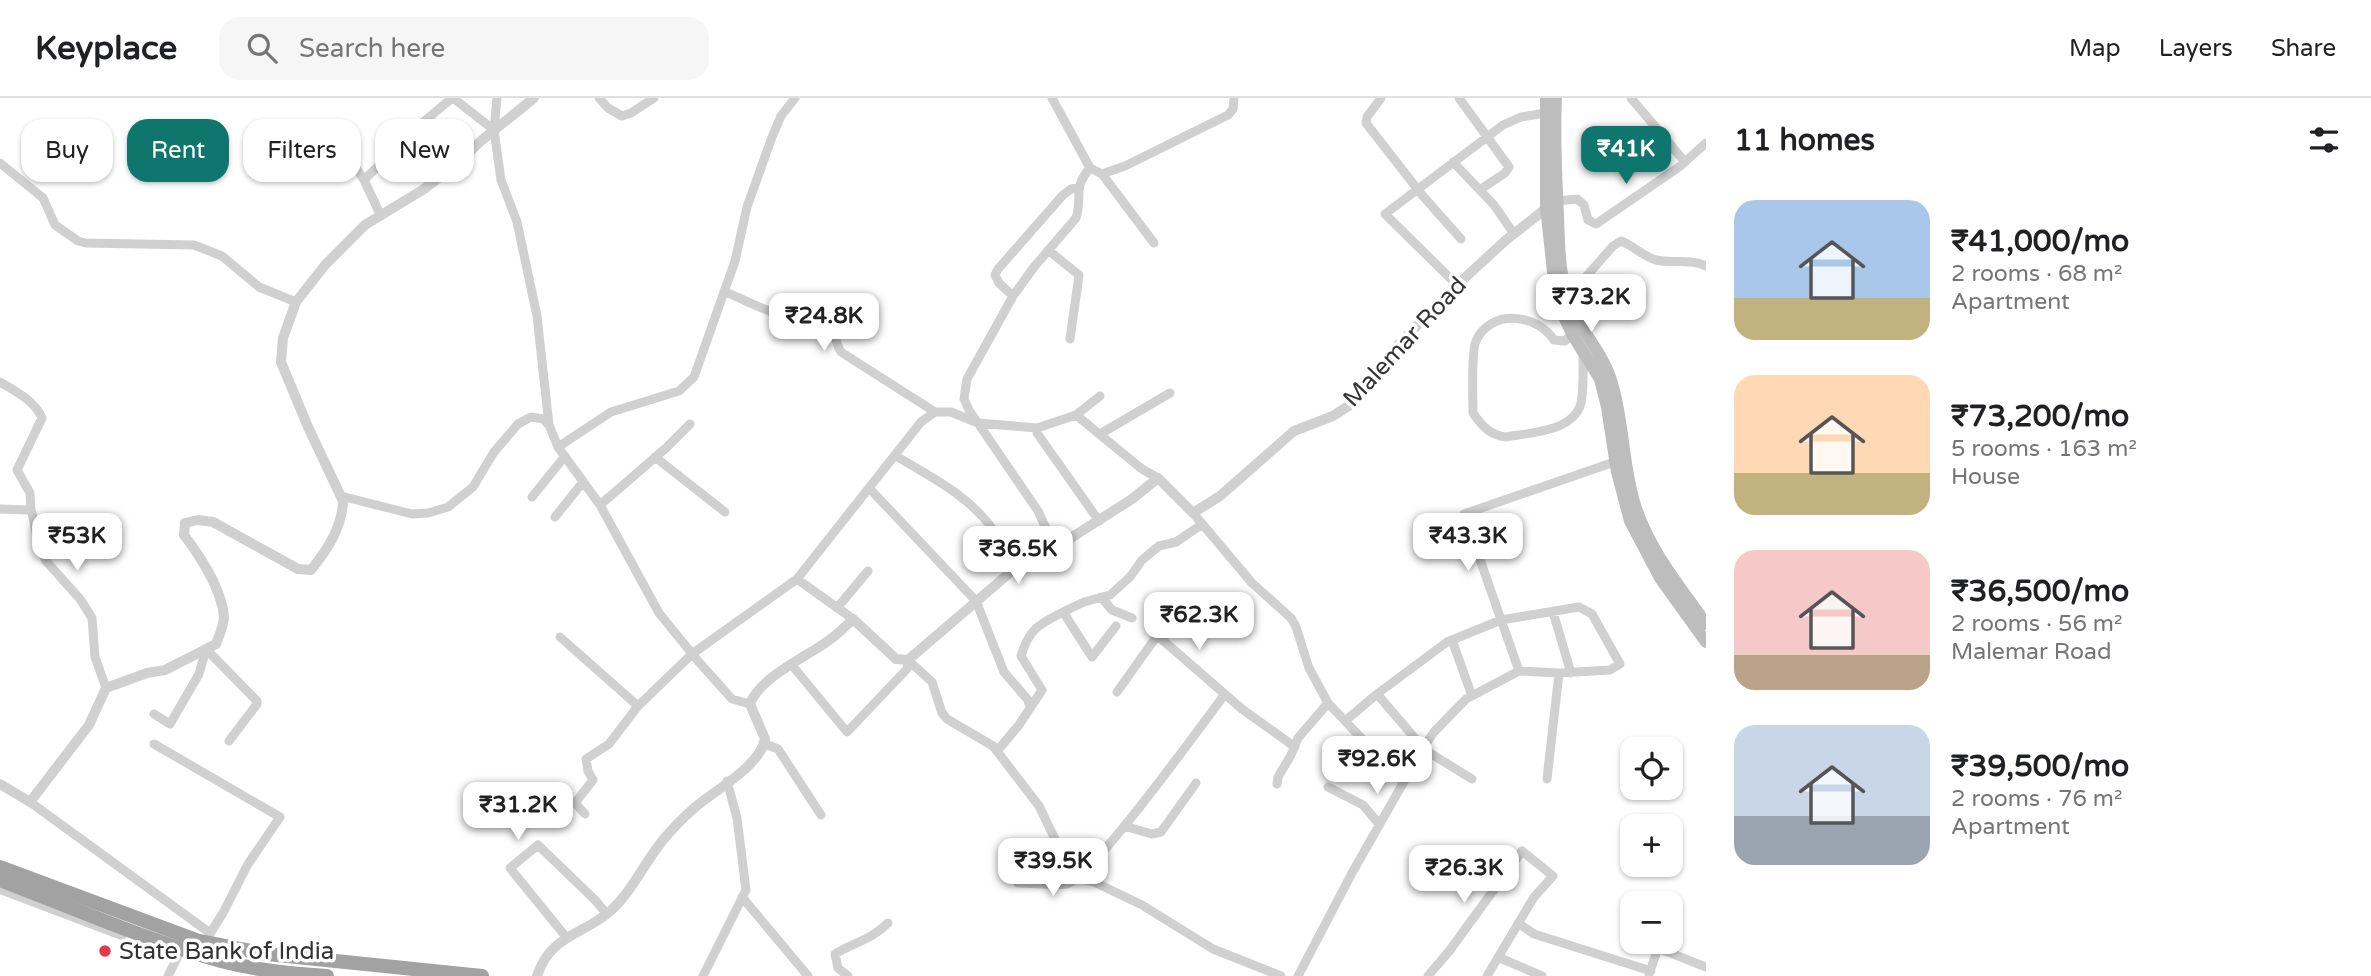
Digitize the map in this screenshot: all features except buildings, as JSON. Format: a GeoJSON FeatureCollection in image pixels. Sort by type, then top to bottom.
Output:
{"type":"FeatureCollection","features":[{"type":"Feature","properties":{"kind":"highway"},"geometry":{"type":"LineString","coordinates":[[0,867],[207,938],[267,954],[482,976]]}},
{"type":"Feature","properties":{"kind":"highway"},"geometry":{"type":"LineString","coordinates":[[0,880],[169,945],[224,962],[327,976]]}},
{"type":"Feature","properties":{"kind":"main road"},"geometry":{"type":"LineString","coordinates":[[1546,98],[1554,281],[1561,310],[1572,334],[1600,379],[1620,461],[1651,542],[1706,624]]}},
{"type":"Feature","properties":{"kind":"main road"},"geometry":{"type":"LineString","coordinates":[[1556,98],[1551,204],[1564,284],[1570,305],[1604,362],[1611,381],[1630,521],[1660,578],[1706,642]]}},
{"type":"Feature","properties":{"kind":"street"},"geometry":{"type":"LineString","coordinates":[[364,180],[421,124],[452,98],[494,130]]}},
{"type":"Feature","properties":{"kind":"street"},"geometry":{"type":"LineString","coordinates":[[497,98],[494,130],[501,180],[517,222],[537,316],[549,425],[558,447],[600,505],[659,613],[732,699],[750,704]]}},
{"type":"Feature","properties":{"kind":"street"},"geometry":{"type":"LineString","coordinates":[[106,688],[147,673],[165,670],[216,644],[224,619],[221,602],[201,558],[184,536],[185,523],[198,520],[213,523],[298,569],[311,570],[338,529],[343,514],[343,501],[281,362],[283,338],[296,302],[326,265],[365,225],[424,189],[534,98]]}},
{"type":"Feature","properties":{"kind":"street"},"geometry":{"type":"LineString","coordinates":[[599,98],[608,108],[622,116],[654,98]]}},
{"type":"Feature","properties":{"kind":"street"},"geometry":{"type":"LineString","coordinates":[[558,447],[611,412],[652,401],[688,385],[698,367],[735,261],[747,207],[772,137],[781,116],[795,98]]}},
{"type":"Feature","properties":{"kind":"street"},"geometry":{"type":"LineString","coordinates":[[1052,98],[1090,168],[1102,174],[1154,243]]}},
{"type":"Feature","properties":{"kind":"street"},"geometry":{"type":"LineString","coordinates":[[1102,174],[1125,166],[1228,116],[1233,109],[1234,98]]}},
{"type":"Feature","properties":{"kind":"street"},"geometry":{"type":"LineString","coordinates":[[1381,98],[1367,117],[1366,123],[1461,239]]}},
{"type":"Feature","properties":{"kind":"street"},"geometry":{"type":"LineString","coordinates":[[1459,98],[1509,167],[1505,173],[1481,189]]}},
{"type":"Feature","properties":{"kind":"street"},"geometry":{"type":"LineString","coordinates":[[1632,98],[1685,162]]}},
{"type":"Feature","properties":{"kind":"street"},"geometry":{"type":"LineString","coordinates":[[1457,285],[1385,214],[1503,125],[1521,117],[1546,113]]}},
{"type":"Feature","properties":{"kind":"street"},"geometry":{"type":"LineString","coordinates":[[1551,204],[1577,199],[1584,205],[1588,220],[1596,224],[1685,162],[1706,143]]}},
{"type":"Feature","properties":{"kind":"street"},"geometry":{"type":"LineString","coordinates":[[1453,162],[1481,189],[1514,234]]}},
{"type":"Feature","properties":{"kind":"street"},"geometry":{"type":"LineString","coordinates":[[0,163],[43,198],[55,225],[78,241],[194,245],[222,256],[259,287],[296,302]]}},
{"type":"Feature","properties":{"kind":"street"},"geometry":{"type":"LineString","coordinates":[[1055,548],[1038,511],[964,399],[967,379],[1013,296],[1076,218],[1079,208],[1078,188],[1082,177],[1090,168]]}},
{"type":"Feature","properties":{"kind":"street"},"geometry":{"type":"LineString","coordinates":[[361,175],[380,214]]}},
{"type":"Feature","properties":{"kind":"street"},"geometry":{"type":"LineString","coordinates":[[1013,296],[999,283],[995,275],[998,268],[1063,195],[1070,189],[1078,188]]}},
{"type":"Feature","properties":{"kind":"street","name":"Malemar Road"},"geometry":{"type":"LineString","coordinates":[[1193,513],[1220,496],[1294,431],[1333,416],[1353,402],[1397,346],[1457,285],[1551,204]]}},
{"type":"Feature","properties":{"kind":"street"},"geometry":{"type":"LineString","coordinates":[[1564,284],[1571,288],[1577,287],[1613,246],[1621,241],[1654,260],[1697,262],[1706,266]]}},
{"type":"Feature","properties":{"kind":"street"},"geometry":{"type":"LineString","coordinates":[[1048,250],[1079,275],[1070,339]]}},
{"type":"Feature","properties":{"kind":"street"},"geometry":{"type":"LineString","coordinates":[[724,291],[780,316],[796,320],[830,321],[841,352],[935,412],[951,412],[978,423],[1037,428],[1076,415],[1100,396]]}},
{"type":"Feature","properties":{"kind":"street"},"geometry":{"type":"LineString","coordinates":[[1572,334],[1565,341],[1554,340],[1539,324],[1526,318],[1494,323],[1483,331],[1475,343],[1473,413],[1480,423],[1496,436],[1505,437],[1561,425],[1573,416],[1581,405],[1584,352]]}},
{"type":"Feature","properties":{"kind":"street"},"geometry":{"type":"LineString","coordinates":[[0,382],[25,398],[39,410],[42,418],[17,470],[30,493],[31,512],[46,561],[80,599],[92,618],[95,657],[106,688],[89,725],[30,802]]}},
{"type":"Feature","properties":{"kind":"street"},"geometry":{"type":"LineString","coordinates":[[1100,434],[1170,393]]}},
{"type":"Feature","properties":{"kind":"street"},"geometry":{"type":"LineString","coordinates":[[585,814],[575,803],[593,780],[586,759],[609,744],[638,706],[692,654],[797,579],[921,422],[935,412]]}},
{"type":"Feature","properties":{"kind":"street"},"geometry":{"type":"LineString","coordinates":[[1076,415],[1142,469],[1158,478],[1193,513],[1252,583],[1291,618],[1313,677],[1328,703],[1402,782]]}},
{"type":"Feature","properties":{"kind":"street"},"geometry":{"type":"LineString","coordinates":[[341,496],[412,514],[448,507],[473,487],[494,452],[518,424],[531,417],[538,417],[549,425]]}},
{"type":"Feature","properties":{"kind":"street"},"geometry":{"type":"LineString","coordinates":[[600,505],[690,424]]}},
{"type":"Feature","properties":{"kind":"street"},"geometry":{"type":"LineString","coordinates":[[1037,433],[1099,521]]}},
{"type":"Feature","properties":{"kind":"street"},"geometry":{"type":"LineString","coordinates":[[532,497],[565,456]]}},
{"type":"Feature","properties":{"kind":"street"},"geometry":{"type":"LineString","coordinates":[[896,456],[957,493],[986,520],[996,534],[1013,570]]}},
{"type":"Feature","properties":{"kind":"street"},"geometry":{"type":"LineString","coordinates":[[655,457],[725,512]]}},
{"type":"Feature","properties":{"kind":"street"},"geometry":{"type":"LineString","coordinates":[[1519,671],[1464,514],[1620,461]]}},
{"type":"Feature","properties":{"kind":"street"},"geometry":{"type":"LineString","coordinates":[[791,664],[847,732],[907,669],[908,660],[1013,570],[1099,521],[1158,478]]}},
{"type":"Feature","properties":{"kind":"street"},"geometry":{"type":"LineString","coordinates":[[555,517],[583,482]]}},
{"type":"Feature","properties":{"kind":"street"},"geometry":{"type":"LineString","coordinates":[[869,488],[976,601],[1004,672],[1029,704]]}},
{"type":"Feature","properties":{"kind":"street"},"geometry":{"type":"LineString","coordinates":[[0,509],[31,512]]}},
{"type":"Feature","properties":{"kind":"street"},"geometry":{"type":"LineString","coordinates":[[997,751],[1042,690],[1021,656],[1033,629],[1084,601],[1110,595],[1142,560],[1159,546],[1176,542],[1201,525]]}},
{"type":"Feature","properties":{"kind":"street"},"geometry":{"type":"LineString","coordinates":[[837,608],[868,571]]}},
{"type":"Feature","properties":{"kind":"street"},"geometry":{"type":"LineString","coordinates":[[797,579],[853,619],[896,659],[908,660],[932,682],[942,713],[947,719],[993,746],[1039,806],[1068,864],[1078,877],[1142,905],[1213,949],[1281,976]]}},
{"type":"Feature","properties":{"kind":"street"},"geometry":{"type":"LineString","coordinates":[[1101,597],[1112,610],[1132,618]]}},
{"type":"Feature","properties":{"kind":"street"},"geometry":{"type":"LineString","coordinates":[[1298,976],[1402,782],[1434,732],[1472,696],[1519,671],[1572,673],[1610,670],[1620,664],[1592,614],[1578,607],[1501,620],[1452,640],[1377,694],[1345,721]]}},
{"type":"Feature","properties":{"kind":"street"},"geometry":{"type":"LineString","coordinates":[[1067,610],[1065,615],[1092,657],[1115,626]]}},
{"type":"Feature","properties":{"kind":"street"},"geometry":{"type":"LineString","coordinates":[[1553,611],[1572,673]]}},
{"type":"Feature","properties":{"kind":"street"},"geometry":{"type":"LineString","coordinates":[[537,976],[541,965],[566,937],[607,914],[625,894],[663,840],[693,809],[749,765],[765,744],[750,704],[754,696],[765,684],[828,641],[853,619]]}},
{"type":"Feature","properties":{"kind":"street"},"geometry":{"type":"LineString","coordinates":[[560,637],[638,706]]}},
{"type":"Feature","properties":{"kind":"street"},"geometry":{"type":"LineString","coordinates":[[1117,692],[1154,639],[1159,637],[1225,694],[1294,747]]}},
{"type":"Feature","properties":{"kind":"street"},"geometry":{"type":"LineString","coordinates":[[1452,640],[1472,696]]}},
{"type":"Feature","properties":{"kind":"street"},"geometry":{"type":"LineString","coordinates":[[154,714],[170,724],[199,674],[206,649]]}},
{"type":"Feature","properties":{"kind":"street"},"geometry":{"type":"LineString","coordinates":[[206,649],[257,701],[229,741]]}},
{"type":"Feature","properties":{"kind":"street"},"geometry":{"type":"LineString","coordinates":[[1547,779],[1559,673]]}},
{"type":"Feature","properties":{"kind":"street"},"geometry":{"type":"LineString","coordinates":[[1018,883],[1067,884],[1078,877],[1100,856],[1225,694]]}},
{"type":"Feature","properties":{"kind":"street"},"geometry":{"type":"LineString","coordinates":[[1377,694],[1423,748],[1472,779]]}},
{"type":"Feature","properties":{"kind":"street"},"geometry":{"type":"LineString","coordinates":[[1277,784],[1298,738],[1328,703]]}},
{"type":"Feature","properties":{"kind":"street"},"geometry":{"type":"LineString","coordinates":[[0,784],[30,802],[207,938],[248,864],[280,817],[154,744]]}},
{"type":"Feature","properties":{"kind":"street"},"geometry":{"type":"LineString","coordinates":[[765,744],[778,750],[821,815]]}},
{"type":"Feature","properties":{"kind":"street"},"geometry":{"type":"LineString","coordinates":[[703,976],[746,890],[737,818],[727,781]]}},
{"type":"Feature","properties":{"kind":"street"},"geometry":{"type":"LineString","coordinates":[[1124,826],[1152,834],[1161,832],[1196,783]]}},
{"type":"Feature","properties":{"kind":"street"},"geometry":{"type":"LineString","coordinates":[[1328,787],[1363,805],[1379,824]]}},
{"type":"Feature","properties":{"kind":"street"},"geometry":{"type":"LineString","coordinates":[[566,937],[510,868],[538,845],[607,914]]}},
{"type":"Feature","properties":{"kind":"street"},"geometry":{"type":"LineString","coordinates":[[1428,976],[1522,851],[1553,876],[1534,897],[1487,976]]}},
{"type":"Feature","properties":{"kind":"street"},"geometry":{"type":"LineString","coordinates":[[0,889],[179,954],[262,976]]}},
{"type":"Feature","properties":{"kind":"street"},"geometry":{"type":"LineString","coordinates":[[742,897],[808,976]]}},
{"type":"Feature","properties":{"kind":"street"},"geometry":{"type":"LineString","coordinates":[[848,976],[838,968],[835,954],[847,946],[876,935],[888,923]]}},
{"type":"Feature","properties":{"kind":"street"},"geometry":{"type":"LineString","coordinates":[[1518,923],[1534,933],[1650,973],[1658,948],[1706,967]]}},
{"type":"Feature","properties":{"kind":"street"},"geometry":{"type":"LineString","coordinates":[[168,976],[179,954]]}},
{"type":"Feature","properties":{"kind":"street"},"geometry":{"type":"LineString","coordinates":[[1498,957],[1542,976]]}},
{"type":"Feature","properties":{"kind":"place","name":"State Bank of India"},"geometry":{"type":"Point","coordinates":[105,951]}}]}
